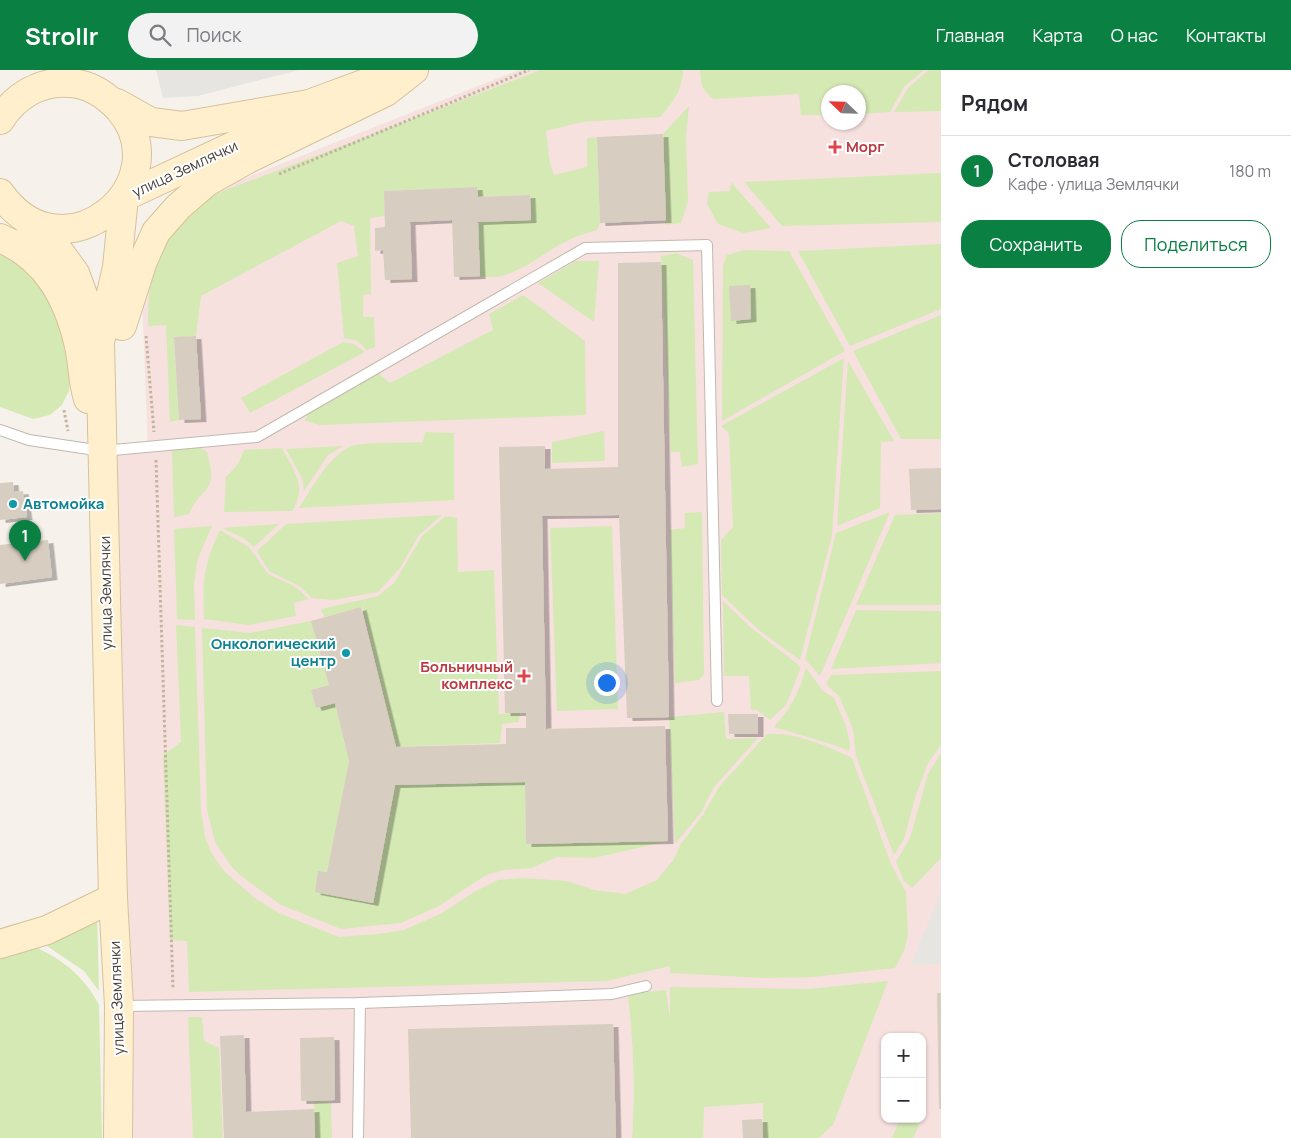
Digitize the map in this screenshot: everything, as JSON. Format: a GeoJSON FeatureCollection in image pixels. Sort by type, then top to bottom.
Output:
{"type":"FeatureCollection","features":[{"type":"Feature","properties":{"kind":"main road","name":"улица Землячки"},"geometry":{"type":"LineString","coordinates":[[3,113],[26,92],[47,84],[70,83],[92,88],[151,122],[182,126],[309,104],[400,70]]}},
{"type":"Feature","properties":{"kind":"main road"},"geometry":{"type":"LineString","coordinates":[[102,446],[119,340],[134,285],[156,232],[178,207],[207,182],[248,159],[386,92],[414,70]]}},
{"type":"Feature","properties":{"kind":"main road"},"geometry":{"type":"LineString","coordinates":[[9,206],[45,228],[68,230],[90,225],[124,197],[133,178],[137,157],[134,136],[125,116],[111,100]]}},
{"type":"Feature","properties":{"kind":"main road","name":"улица Землячки"},"geometry":{"type":"LineString","coordinates":[[118,1138],[119,1006],[113,898],[100,342],[117,267],[124,197],[267,130],[309,104]]}},
{"type":"Feature","properties":{"kind":"main road"},"geometry":{"type":"LineString","coordinates":[[9,206],[53,243],[75,272],[100,342]]}},
{"type":"Feature","properties":{"kind":"main road"},"geometry":{"type":"LineString","coordinates":[[0,238],[17,245],[56,283],[73,324],[80,347],[84,387],[102,446]]}},
{"type":"Feature","properties":{"kind":"main road"},"geometry":{"type":"LineString","coordinates":[[0,944],[48,930],[113,898]]}},
{"type":"Feature","properties":{"kind":"lane"},"geometry":{"type":"LineString","coordinates":[[0,430],[29,440],[71,447],[156,446],[257,437],[585,248],[707,245],[717,701]]}},
{"type":"Feature","properties":{"kind":"lane"},"geometry":{"type":"LineString","coordinates":[[119,1006],[174,1007],[360,1003],[612,994],[646,986]]}},
{"type":"Feature","properties":{"kind":"lane"},"geometry":{"type":"LineString","coordinates":[[358,1138],[360,1003]]}},
{"type":"Feature","properties":{"kind":"path"},"geometry":{"type":"LineString","coordinates":[[276,175],[529,70]]}},
{"type":"Feature","properties":{"kind":"path"},"geometry":{"type":"LineString","coordinates":[[146,332],[156,446],[174,1007]]}},
{"type":"Feature","properties":{"kind":"path"},"geometry":{"type":"LineString","coordinates":[[63,401],[71,447]]}},
{"type":"Feature","properties":{"kind":"shaded area"},"geometry":{"type":"Polygon","coordinates":[[[156,70],[299,70],[198,96],[163,98],[156,70]]]}},
{"type":"Feature","properties":{"kind":"shaded area","name":"Больничный комплекс"},"geometry":{"type":"Polygon","coordinates":[[[519,70],[941,70],[941,1138],[118,1138],[102,451],[148,453],[142,297],[167,233],[215,190],[519,70]]]}},
{"type":"Feature","properties":{"kind":"shaded area"},"geometry":{"type":"Polygon","coordinates":[[[941,891],[941,964],[911,965],[941,891]]]}},
{"type":"Feature","properties":{"kind":"green space"},"geometry":{"type":"Polygon","coordinates":[[[541,70],[683,70],[679,90],[660,117],[582,122],[546,131],[550,163],[554,175],[587,167],[587,138],[597,137],[600,223],[597,230],[560,244],[515,271],[492,277],[480,276],[478,222],[531,220],[530,195],[478,197],[477,187],[384,191],[385,216],[370,218],[371,294],[363,295],[363,317],[374,317],[375,347],[367,350],[358,341],[344,338],[337,263],[358,256],[354,226],[341,221],[201,296],[196,336],[174,338],[179,420],[170,422],[166,325],[148,326],[149,303],[151,279],[158,256],[169,236],[184,219],[213,195],[541,70]]]}},
{"type":"Feature","properties":{"kind":"green space"},"geometry":{"type":"Polygon","coordinates":[[[700,70],[924,70],[904,87],[890,112],[866,114],[866,85],[821,85],[821,115],[801,115],[799,94],[714,99],[706,93],[700,70]]]}},
{"type":"Feature","properties":{"kind":"green space"},"geometry":{"type":"Polygon","coordinates":[[[929,70],[941,70],[941,111],[894,112],[908,88],[929,70]]]}},
{"type":"Feature","properties":{"kind":"green space"},"geometry":{"type":"Polygon","coordinates":[[[689,106],[686,136],[688,202],[681,223],[665,225],[663,134],[689,106]]]}},
{"type":"Feature","properties":{"kind":"green space"},"geometry":{"type":"Polygon","coordinates":[[[941,173],[941,222],[782,226],[744,182],[941,173]]]}},
{"type":"Feature","properties":{"kind":"green space"},"geometry":{"type":"Polygon","coordinates":[[[731,182],[771,228],[743,233],[718,224],[707,204],[709,192],[730,191],[731,182]]]}},
{"type":"Feature","properties":{"kind":"green space"},"geometry":{"type":"Polygon","coordinates":[[[941,244],[941,309],[850,346],[798,251],[941,244]]]}},
{"type":"Feature","properties":{"kind":"green space"},"geometry":{"type":"Polygon","coordinates":[[[0,249],[19,257],[52,294],[71,367],[69,391],[62,405],[50,415],[33,419],[0,407],[0,249]]]}},
{"type":"Feature","properties":{"kind":"green space"},"geometry":{"type":"Polygon","coordinates":[[[745,250],[789,251],[845,351],[722,421],[723,265],[727,255],[745,250]]]}},
{"type":"Feature","properties":{"kind":"green space"},"geometry":{"type":"Polygon","coordinates":[[[676,253],[693,260],[698,464],[682,467],[680,452],[671,452],[661,256],[676,253]]]}},
{"type":"Feature","properties":{"kind":"green space"},"geometry":{"type":"Polygon","coordinates":[[[576,261],[599,261],[594,322],[538,283],[576,261]]]}},
{"type":"Feature","properties":{"kind":"green space"},"geometry":{"type":"Polygon","coordinates":[[[523,295],[585,341],[586,415],[320,425],[305,421],[310,406],[373,369],[390,383],[493,330],[489,314],[523,295]]]}},
{"type":"Feature","properties":{"kind":"green space"},"geometry":{"type":"Polygon","coordinates":[[[941,315],[941,439],[901,439],[853,351],[941,315]]]}},
{"type":"Feature","properties":{"kind":"green space"},"geometry":{"type":"Polygon","coordinates":[[[343,342],[354,344],[365,352],[250,413],[241,398],[343,342]]]}},
{"type":"Feature","properties":{"kind":"green space"},"geometry":{"type":"Polygon","coordinates":[[[844,358],[832,535],[800,660],[760,631],[722,595],[721,540],[733,527],[729,433],[721,426],[844,358]]]}},
{"type":"Feature","properties":{"kind":"green space"},"geometry":{"type":"Polygon","coordinates":[[[848,361],[894,441],[881,442],[880,508],[837,526],[848,361]]]}},
{"type":"Feature","properties":{"kind":"green space"},"geometry":{"type":"Polygon","coordinates":[[[604,431],[605,461],[552,463],[552,442],[604,431]]]}},
{"type":"Feature","properties":{"kind":"green space"},"geometry":{"type":"Polygon","coordinates":[[[425,432],[454,433],[454,500],[299,508],[315,482],[336,456],[344,450],[352,446],[365,444],[423,442],[425,432]]]}},
{"type":"Feature","properties":{"kind":"green space"},"geometry":{"type":"Polygon","coordinates":[[[343,446],[328,455],[304,491],[302,478],[286,449],[343,446]]]}},
{"type":"Feature","properties":{"kind":"green space"},"geometry":{"type":"Polygon","coordinates":[[[201,448],[207,452],[211,476],[210,483],[189,514],[174,517],[172,449],[201,448]]]}},
{"type":"Feature","properties":{"kind":"green space"},"geometry":{"type":"Polygon","coordinates":[[[282,448],[298,479],[299,494],[292,511],[224,512],[226,477],[238,464],[244,450],[282,448]]]}},
{"type":"Feature","properties":{"kind":"green space"},"geometry":{"type":"Polygon","coordinates":[[[702,512],[704,674],[699,680],[675,683],[670,530],[685,528],[685,513],[702,512]]]}},
{"type":"Feature","properties":{"kind":"green space"},"geometry":{"type":"Polygon","coordinates":[[[890,512],[820,676],[805,659],[836,533],[890,512]]]}},
{"type":"Feature","properties":{"kind":"green space"},"geometry":{"type":"Polygon","coordinates":[[[941,513],[941,605],[856,605],[895,515],[941,513]]]}},
{"type":"Feature","properties":{"kind":"green space"},"geometry":{"type":"Polygon","coordinates":[[[442,515],[419,535],[400,568],[378,592],[334,600],[312,598],[301,587],[269,571],[257,551],[286,524],[442,515]]]}},
{"type":"Feature","properties":{"kind":"green space"},"geometry":{"type":"Polygon","coordinates":[[[446,516],[457,518],[458,572],[494,570],[499,714],[520,713],[519,722],[502,724],[500,743],[396,747],[362,607],[324,617],[321,609],[378,596],[394,583],[423,535],[446,516]]]}},
{"type":"Feature","properties":{"kind":"green space"},"geometry":{"type":"Polygon","coordinates":[[[279,524],[254,547],[243,538],[222,528],[279,524]]]}},
{"type":"Feature","properties":{"kind":"green space"},"geometry":{"type":"Polygon","coordinates":[[[212,526],[198,558],[194,584],[195,620],[177,619],[174,529],[212,526]]]}},
{"type":"Feature","properties":{"kind":"green space"},"geometry":{"type":"Polygon","coordinates":[[[612,526],[618,709],[557,711],[550,528],[612,526]]]}},
{"type":"Feature","properties":{"kind":"green space"},"geometry":{"type":"Polygon","coordinates":[[[220,530],[249,547],[268,574],[301,591],[308,599],[294,603],[296,616],[248,625],[204,619],[205,573],[210,554],[220,530]]]}},
{"type":"Feature","properties":{"kind":"green space"},"geometry":{"type":"Polygon","coordinates":[[[723,601],[749,626],[801,667],[786,705],[770,720],[757,710],[751,710],[749,676],[724,676],[723,601]]]}},
{"type":"Feature","properties":{"kind":"green space"},"geometry":{"type":"Polygon","coordinates":[[[856,610],[941,611],[941,663],[831,669],[856,610]]]}},
{"type":"Feature","properties":{"kind":"green space"},"geometry":{"type":"Polygon","coordinates":[[[311,621],[329,685],[311,690],[316,708],[335,703],[349,761],[327,872],[318,871],[315,892],[373,903],[395,785],[525,782],[526,844],[668,841],[594,858],[557,857],[532,868],[504,870],[486,875],[439,906],[401,923],[341,929],[281,905],[241,876],[231,866],[215,842],[207,810],[202,628],[250,633],[311,621]]]}},
{"type":"Feature","properties":{"kind":"green space"},"geometry":{"type":"Polygon","coordinates":[[[176,625],[195,627],[201,810],[205,837],[212,854],[225,872],[256,899],[279,913],[339,937],[404,930],[442,913],[474,892],[498,880],[520,878],[567,881],[594,890],[625,894],[657,880],[674,859],[680,845],[703,815],[719,787],[767,734],[778,734],[811,741],[852,758],[891,864],[906,892],[908,933],[905,949],[895,968],[812,977],[766,978],[670,973],[670,966],[607,981],[189,992],[187,941],[170,940],[163,755],[181,742],[176,625]]]}},
{"type":"Feature","properties":{"kind":"green space"},"geometry":{"type":"Polygon","coordinates":[[[806,668],[823,691],[834,698],[846,726],[850,743],[849,751],[774,727],[794,700],[806,668]]]}},
{"type":"Feature","properties":{"kind":"green space"},"geometry":{"type":"Polygon","coordinates":[[[941,671],[941,745],[928,763],[916,795],[904,839],[894,855],[856,756],[853,729],[839,696],[826,684],[831,675],[941,671]]]}},
{"type":"Feature","properties":{"kind":"green space"},"geometry":{"type":"Polygon","coordinates":[[[724,712],[726,739],[758,738],[714,787],[702,811],[675,844],[669,717],[724,712]]]}},
{"type":"Feature","properties":{"kind":"green space"},"geometry":{"type":"Polygon","coordinates":[[[941,753],[941,858],[912,888],[904,881],[896,862],[910,838],[928,774],[941,753]]]}},
{"type":"Feature","properties":{"kind":"green space"},"geometry":{"type":"Polygon","coordinates":[[[97,911],[99,991],[84,971],[44,944],[97,911]]]}},
{"type":"Feature","properties":{"kind":"green space"},"geometry":{"type":"Polygon","coordinates":[[[37,948],[73,971],[99,1005],[102,1138],[0,1138],[0,955],[37,948]]]}},
{"type":"Feature","properties":{"kind":"green space"},"geometry":{"type":"Polygon","coordinates":[[[888,981],[833,1125],[819,1138],[763,1138],[763,1103],[704,1107],[703,1138],[632,1138],[633,1066],[628,994],[666,990],[670,1020],[670,987],[808,989],[888,981]]]}},
{"type":"Feature","properties":{"kind":"green space"},"geometry":{"type":"Polygon","coordinates":[[[188,1017],[202,1017],[204,1041],[219,1048],[223,1138],[193,1138],[188,1017]]]}},
{"type":"Feature","properties":{"kind":"green space"},"geometry":{"type":"Polygon","coordinates":[[[314,1101],[331,1103],[332,1138],[315,1138],[314,1101]]]}},
{"type":"Feature","properties":{"kind":"green space"},"geometry":{"type":"Polygon","coordinates":[[[898,1123],[920,1123],[913,1138],[892,1138],[898,1123]]]}},
{"type":"Feature","properties":{"kind":"building"},"geometry":{"type":"Polygon","coordinates":[[[663,134],[666,220],[600,223],[597,137],[663,134]]]}},
{"type":"Feature","properties":{"kind":"building"},"geometry":{"type":"Polygon","coordinates":[[[477,187],[478,197],[530,195],[531,220],[478,222],[480,276],[454,277],[452,220],[410,222],[412,279],[385,280],[383,250],[375,251],[375,228],[385,227],[384,191],[477,187]]]}},
{"type":"Feature","properties":{"kind":"building","name":"Онкологический центр"},"geometry":{"type":"Polygon","coordinates":[[[661,262],[669,717],[627,718],[619,515],[542,516],[546,729],[665,726],[668,841],[526,844],[525,782],[395,785],[373,903],[315,892],[318,871],[327,872],[349,761],[335,703],[316,708],[311,690],[329,685],[311,621],[361,607],[396,747],[506,744],[506,728],[526,728],[526,713],[505,713],[499,447],[545,446],[545,469],[618,467],[618,263],[661,262]]]}},
{"type":"Feature","properties":{"kind":"building"},"geometry":{"type":"Polygon","coordinates":[[[750,285],[751,319],[731,321],[729,286],[750,285]]]}},
{"type":"Feature","properties":{"kind":"building"},"geometry":{"type":"Polygon","coordinates":[[[196,336],[201,419],[179,420],[174,337],[196,336]]]}},
{"type":"Feature","properties":{"kind":"building"},"geometry":{"type":"Polygon","coordinates":[[[941,468],[941,509],[911,510],[909,469],[941,468]]]}},
{"type":"Feature","properties":{"kind":"building","name":"Автомойка"},"geometry":{"type":"Polygon","coordinates":[[[13,482],[14,492],[23,491],[27,517],[0,520],[0,483],[13,482]]]}},
{"type":"Feature","properties":{"kind":"building"},"geometry":{"type":"Polygon","coordinates":[[[48,540],[52,577],[0,584],[0,545],[48,540]]]}},
{"type":"Feature","properties":{"kind":"building"},"geometry":{"type":"Polygon","coordinates":[[[728,714],[758,714],[758,734],[729,734],[728,714]]]}},
{"type":"Feature","properties":{"kind":"building"},"geometry":{"type":"Polygon","coordinates":[[[937,993],[941,993],[941,1109],[939,1109],[937,993]]]}},
{"type":"Feature","properties":{"kind":"building"},"geometry":{"type":"Polygon","coordinates":[[[613,1024],[616,1138],[411,1138],[408,1029],[613,1024]]]}},
{"type":"Feature","properties":{"kind":"building"},"geometry":{"type":"Polygon","coordinates":[[[244,1035],[246,1112],[314,1109],[315,1138],[224,1138],[220,1036],[244,1035]]]}},
{"type":"Feature","properties":{"kind":"building"},"geometry":{"type":"Polygon","coordinates":[[[334,1037],[335,1100],[301,1101],[300,1038],[334,1037]]]}},
{"type":"Feature","properties":{"kind":"building"},"geometry":{"type":"Polygon","coordinates":[[[762,1119],[763,1138],[743,1138],[742,1120],[762,1119]]]}},
{"type":"Feature","properties":{"kind":"place","name":"Морг"},"geometry":{"type":"Point","coordinates":[835,147]}},
{"type":"Feature","properties":{"kind":"place","name":"Автомойка"},"geometry":{"type":"Point","coordinates":[13,504]}},
{"type":"Feature","properties":{"kind":"place","name":"Столовая"},"geometry":{"type":"Point","coordinates":[25,561]}},
{"type":"Feature","properties":{"kind":"place","name":"Онкологический центр"},"geometry":{"type":"Point","coordinates":[346,653]}},
{"type":"Feature","properties":{"kind":"place","name":"Больничный комплекс"},"geometry":{"type":"Point","coordinates":[524,676]}}]}
